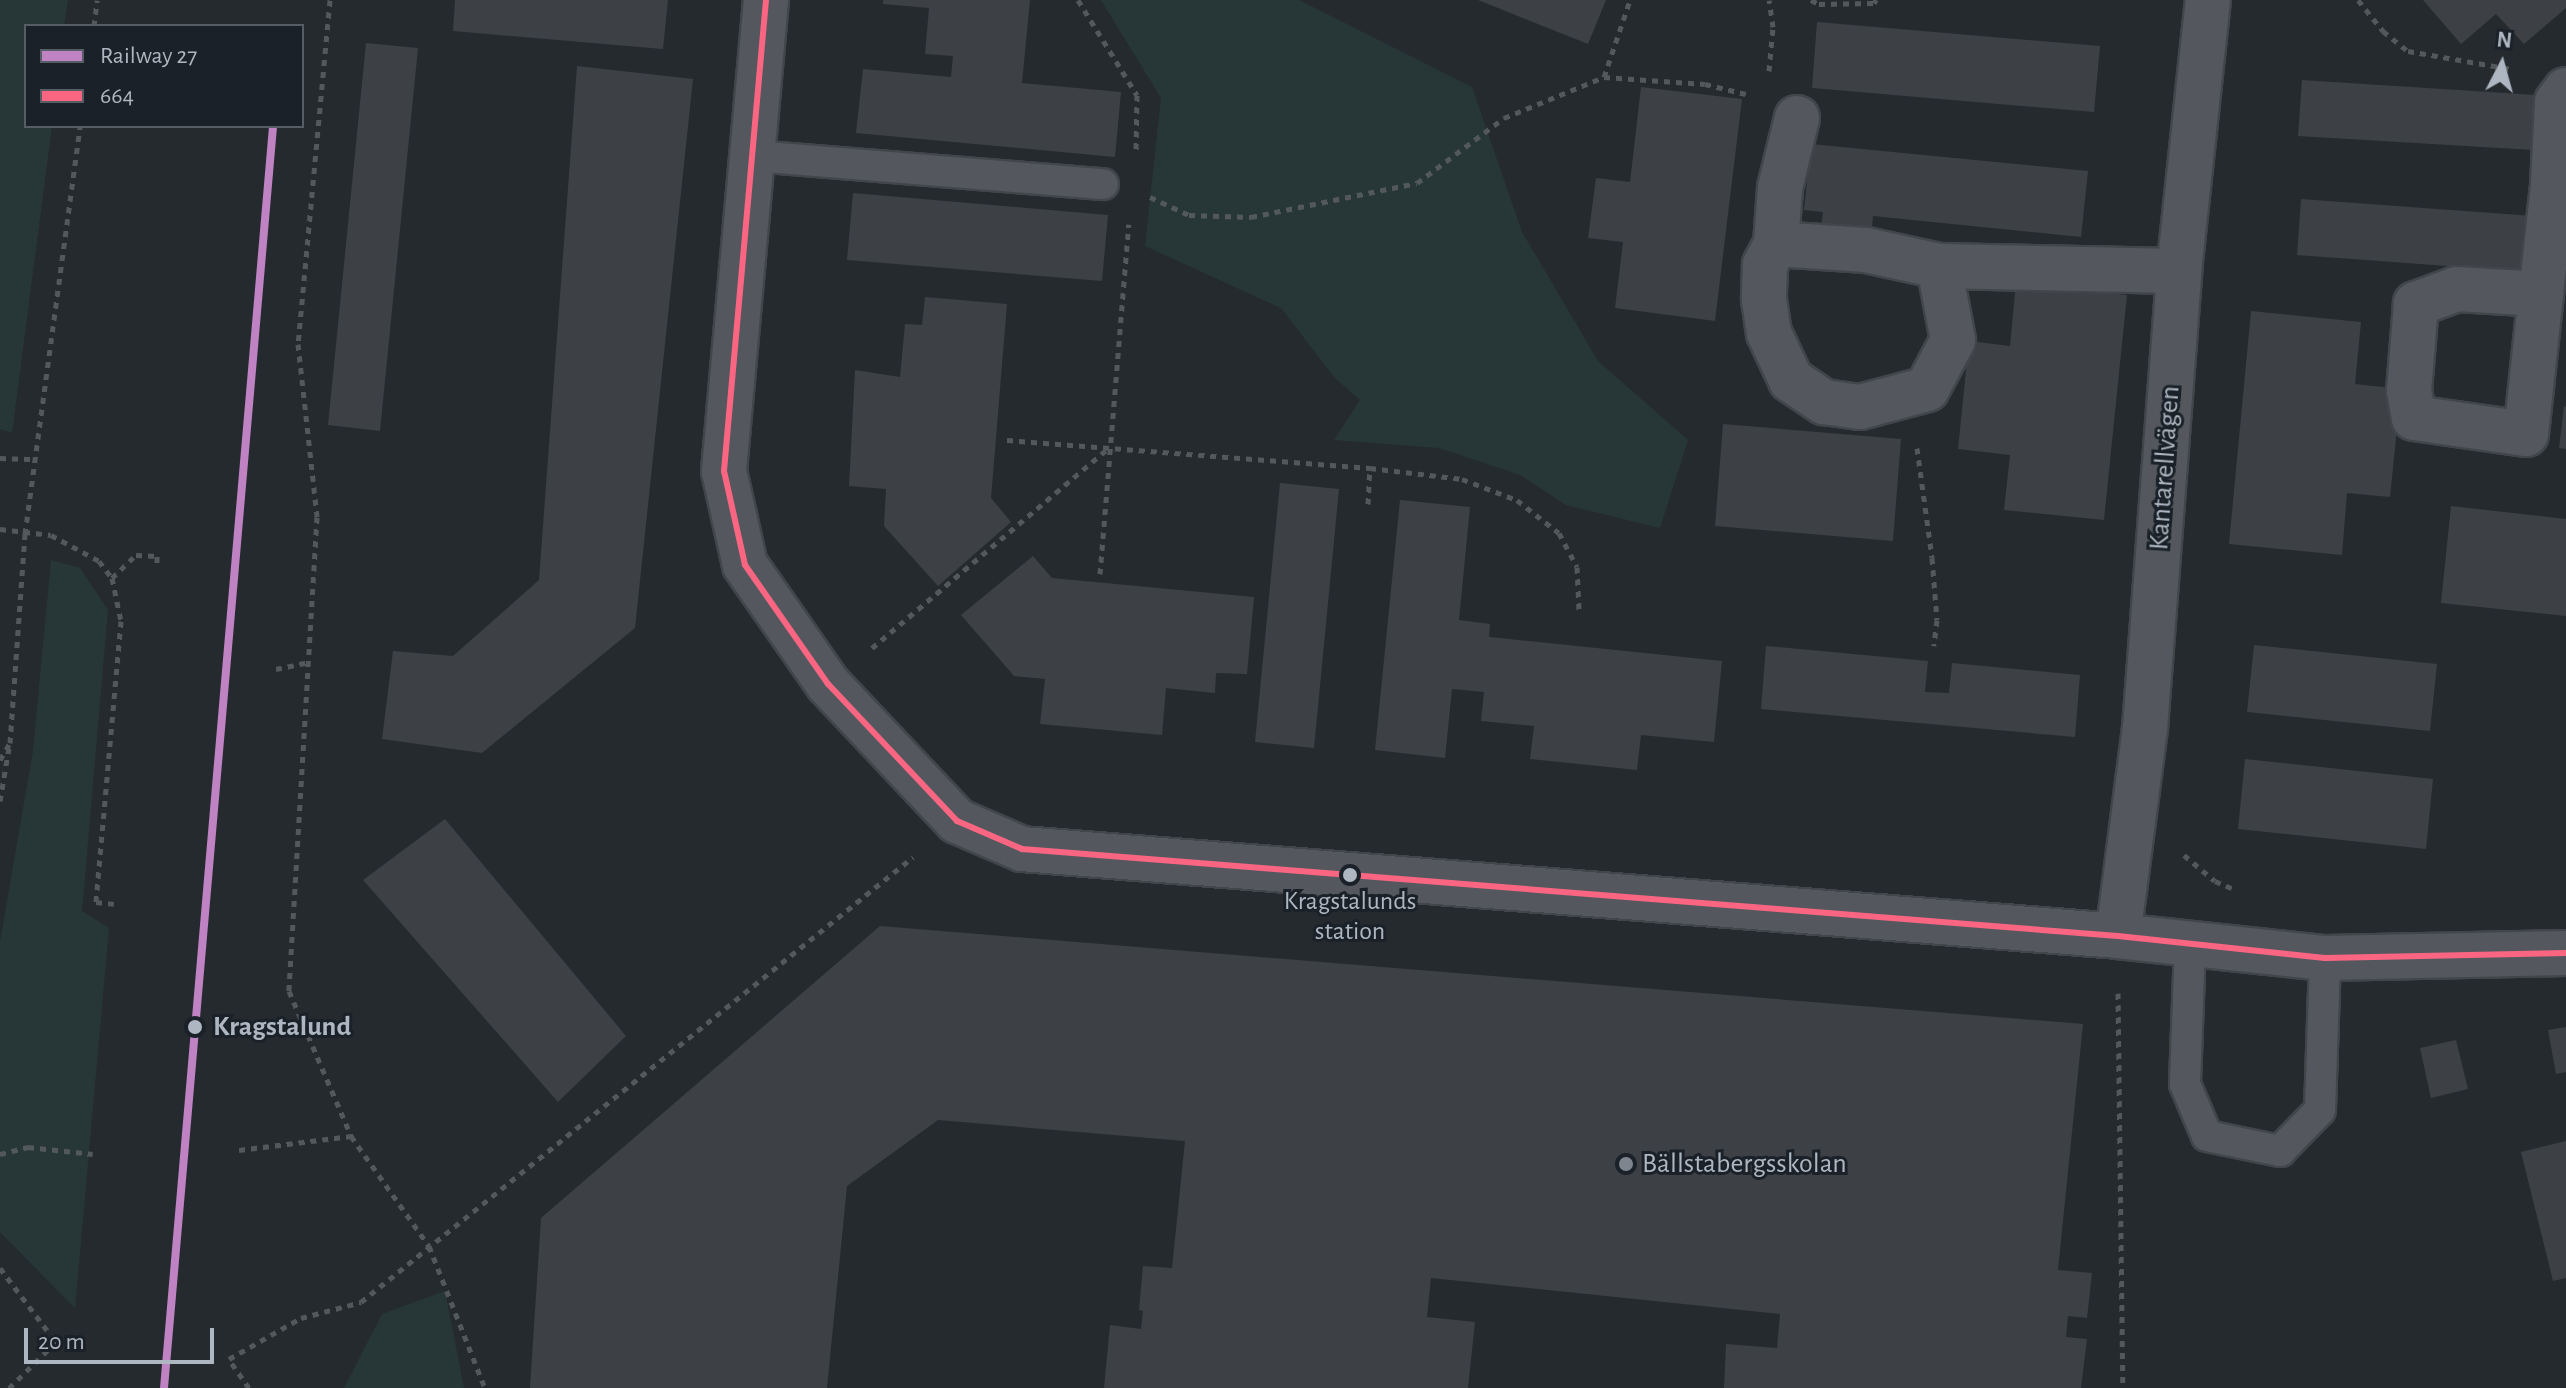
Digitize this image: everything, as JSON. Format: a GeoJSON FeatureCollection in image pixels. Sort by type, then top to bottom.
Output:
{"type":"FeatureCollection","features":[{"type":"Feature","properties":{"kind":"street"},"geometry":{"type":"LineString","coordinates":[[766,0],[724,471],[745,565],[828,684],[957,821],[1022,849],[2118,936],[2325,958],[2566,953]]}},
{"type":"Feature","properties":{"kind":"street","name":"Kantarellvägen"},"geometry":{"type":"LineString","coordinates":[[2118,936],[2145,728],[2179,271],[2208,0]]}},
{"type":"Feature","properties":{"kind":"street"},"geometry":{"type":"LineString","coordinates":[[2541,294],[2553,185],[2557,102],[2566,90]]}},
{"type":"Feature","properties":{"kind":"street"},"geometry":{"type":"LineString","coordinates":[[1781,108],[1776,244],[1765,265],[1764,299],[1769,333],[1791,380],[1824,402],[1860,407],[1927,389],[1953,340],[1939,266]]}},
{"type":"Feature","properties":{"kind":"street"},"geometry":{"type":"LineString","coordinates":[[1776,244],[1866,250],[1939,266],[2179,271]]}},
{"type":"Feature","properties":{"kind":"lane"},"geometry":{"type":"LineString","coordinates":[[753,156],[1117,186]]}},
{"type":"Feature","properties":{"kind":"lane"},"geometry":{"type":"LineString","coordinates":[[2190,946],[2185,1084],[2207,1136],[2280,1151],[2320,1110],[2325,958]]}},
{"type":"Feature","properties":{"kind":"path"},"geometry":{"type":"LineString","coordinates":[[94,24],[97,0]]}},
{"type":"Feature","properties":{"kind":"path"},"geometry":{"type":"LineString","coordinates":[[330,0],[298,344],[317,517],[289,991],[351,1136],[429,1246],[485,1388]]}},
{"type":"Feature","properties":{"kind":"path"},"geometry":{"type":"LineString","coordinates":[[1078,0],[1137,95],[1117,186],[1109,448],[1100,574]]}},
{"type":"Feature","properties":{"kind":"path"},"geometry":{"type":"LineString","coordinates":[[1604,77],[1630,0]]}},
{"type":"Feature","properties":{"kind":"path"},"geometry":{"type":"LineString","coordinates":[[1117,186],[1189,215],[1251,217],[1417,183],[1504,118],[1604,77],[1705,84],[1781,108],[1769,0]]}},
{"type":"Feature","properties":{"kind":"path"},"geometry":{"type":"LineString","coordinates":[[1811,0],[1819,4],[1874,3],[1876,0]]}},
{"type":"Feature","properties":{"kind":"path"},"geometry":{"type":"LineString","coordinates":[[2358,0],[2383,31],[2408,51],[2517,70]]}},
{"type":"Feature","properties":{"kind":"path"},"geometry":{"type":"LineString","coordinates":[[0,801],[10,743],[25,534],[80,128]]}},
{"type":"Feature","properties":{"kind":"path"},"geometry":{"type":"LineString","coordinates":[[1905,397],[1918,454],[1932,558],[1937,620],[1934,646]]}},
{"type":"Feature","properties":{"kind":"path"},"geometry":{"type":"LineString","coordinates":[[1007,440],[1370,468],[1462,479],[1517,500],[1559,533],[1577,567],[1579,610]]}},
{"type":"Feature","properties":{"kind":"path"},"geometry":{"type":"LineString","coordinates":[[828,684],[1109,448]]}},
{"type":"Feature","properties":{"kind":"path"},"geometry":{"type":"LineString","coordinates":[[0,458],[35,459]]}},
{"type":"Feature","properties":{"kind":"path"},"geometry":{"type":"LineString","coordinates":[[1368,504],[1370,468]]}},
{"type":"Feature","properties":{"kind":"path"},"geometry":{"type":"LineString","coordinates":[[0,529],[51,535],[99,561],[112,578],[121,621],[96,902],[114,904]]}},
{"type":"Feature","properties":{"kind":"path"},"geometry":{"type":"LineString","coordinates":[[112,578],[136,555],[157,556],[157,563]]}},
{"type":"Feature","properties":{"kind":"path"},"geometry":{"type":"LineString","coordinates":[[276,669],[309,662]]}},
{"type":"Feature","properties":{"kind":"path"},"geometry":{"type":"LineString","coordinates":[[0,760],[10,743]]}},
{"type":"Feature","properties":{"kind":"path"},"geometry":{"type":"LineString","coordinates":[[249,1388],[229,1359],[301,1318],[361,1302],[957,821]]}},
{"type":"Feature","properties":{"kind":"path"},"geometry":{"type":"LineString","coordinates":[[2182,853],[2215,881],[2236,890]]}},
{"type":"Feature","properties":{"kind":"path"},"geometry":{"type":"LineString","coordinates":[[2118,936],[2123,1388]]}},
{"type":"Feature","properties":{"kind":"path"},"geometry":{"type":"LineString","coordinates":[[239,1150],[351,1136]]}},
{"type":"Feature","properties":{"kind":"path"},"geometry":{"type":"LineString","coordinates":[[0,1154],[28,1147],[93,1154]]}},
{"type":"Feature","properties":{"kind":"path"},"geometry":{"type":"LineString","coordinates":[[0,1268],[56,1342],[9,1388]]}},
{"type":"Feature","properties":{"kind":"shaded area"},"geometry":{"type":"Polygon","coordinates":[[[0,0],[68,0],[64,24],[24,24],[24,128],[52,128],[12,433],[0,429],[0,0]]]}},
{"type":"Feature","properties":{"kind":"shaded area"},"geometry":{"type":"Polygon","coordinates":[[[1101,0],[1299,0],[1472,87],[1522,232],[1598,361],[1688,440],[1660,528],[1566,505],[1520,475],[1439,448],[1334,440],[1360,400],[1334,377],[1281,308],[1145,246],[1161,98],[1101,0]]]}},
{"type":"Feature","properties":{"kind":"shaded area"},"geometry":{"type":"Polygon","coordinates":[[[51,560],[80,568],[108,610],[82,911],[109,928],[75,1308],[0,1232],[0,942],[33,751],[51,560]]]}},
{"type":"Feature","properties":{"kind":"shaded area"},"geometry":{"type":"Polygon","coordinates":[[[445,1291],[464,1388],[344,1388],[382,1314],[445,1291]]]}},
{"type":"Feature","properties":{"kind":"building"},"geometry":{"type":"Polygon","coordinates":[[[455,0],[668,0],[663,49],[453,31],[455,0]]]}},
{"type":"Feature","properties":{"kind":"building"},"geometry":{"type":"Polygon","coordinates":[[[883,0],[1030,0],[1022,83],[1121,92],[1115,157],[856,133],[863,69],[951,77],[953,56],[925,54],[929,8],[883,4],[883,0]]]}},
{"type":"Feature","properties":{"kind":"building"},"geometry":{"type":"Polygon","coordinates":[[[1478,0],[1606,0],[1588,44],[1478,0]]]}},
{"type":"Feature","properties":{"kind":"building"},"geometry":{"type":"Polygon","coordinates":[[[2423,0],[2566,0],[2566,8],[2524,44],[2496,14],[2461,44],[2423,0]]]}},
{"type":"Feature","properties":{"kind":"building"},"geometry":{"type":"Polygon","coordinates":[[[1817,22],[2100,46],[2094,112],[1812,88],[1817,22]]]}},
{"type":"Feature","properties":{"kind":"building"},"geometry":{"type":"Polygon","coordinates":[[[366,43],[418,48],[380,431],[328,425],[366,43]]]}},
{"type":"Feature","properties":{"kind":"building"},"geometry":{"type":"Polygon","coordinates":[[[577,66],[693,79],[635,628],[482,753],[382,739],[393,651],[453,656],[539,580],[577,66]]]}},
{"type":"Feature","properties":{"kind":"building"},"geometry":{"type":"Polygon","coordinates":[[[2302,80],[2536,95],[2533,150],[2298,136],[2302,80]]]}},
{"type":"Feature","properties":{"kind":"building"},"geometry":{"type":"Polygon","coordinates":[[[1641,87],[1742,99],[1715,321],[1615,308],[1623,242],[1588,238],[1596,178],[1630,182],[1641,87]]]}},
{"type":"Feature","properties":{"kind":"building"},"geometry":{"type":"Polygon","coordinates":[[[1811,144],[2088,171],[2081,237],[1873,216],[1871,239],[1820,235],[1823,212],[1804,210],[1811,144]]]}},
{"type":"Feature","properties":{"kind":"building"},"geometry":{"type":"Polygon","coordinates":[[[853,193],[1108,215],[1102,281],[847,260],[853,193]]]}},
{"type":"Feature","properties":{"kind":"building"},"geometry":{"type":"Polygon","coordinates":[[[2301,199],[2533,216],[2529,272],[2297,255],[2301,199]]]}},
{"type":"Feature","properties":{"kind":"building"},"geometry":{"type":"Polygon","coordinates":[[[2016,283],[2127,295],[2104,520],[2004,510],[2010,455],[1958,449],[1969,341],[2010,346],[2016,283]]]}},
{"type":"Feature","properties":{"kind":"building"},"geometry":{"type":"Polygon","coordinates":[[[925,297],[1007,304],[991,498],[1011,522],[938,586],[884,526],[886,489],[849,486],[855,370],[900,377],[905,324],[922,325],[925,297]]]}},
{"type":"Feature","properties":{"kind":"building"},"geometry":{"type":"Polygon","coordinates":[[[2251,311],[2361,322],[2355,384],[2401,389],[2390,497],[2347,493],[2342,555],[2229,544],[2251,311]]]}},
{"type":"Feature","properties":{"kind":"building"},"geometry":{"type":"Polygon","coordinates":[[[2566,407],[2566,449],[2559,448],[2566,407]]]}},
{"type":"Feature","properties":{"kind":"building"},"geometry":{"type":"Polygon","coordinates":[[[1723,424],[1901,439],[1893,541],[1715,526],[1723,424]]]}},
{"type":"Feature","properties":{"kind":"building"},"geometry":{"type":"Polygon","coordinates":[[[1280,483],[1339,489],[1314,748],[1255,742],[1280,483]]]}},
{"type":"Feature","properties":{"kind":"building"},"geometry":{"type":"Polygon","coordinates":[[[1400,500],[1470,507],[1459,620],[1490,624],[1489,637],[1722,661],[1714,742],[1641,735],[1637,770],[1530,759],[1534,726],[1481,721],[1484,692],[1452,689],[1445,758],[1375,750],[1400,500]]]}},
{"type":"Feature","properties":{"kind":"building"},"geometry":{"type":"Polygon","coordinates":[[[2451,506],[2566,519],[2566,616],[2441,603],[2451,506]]]}},
{"type":"Feature","properties":{"kind":"building"},"geometry":{"type":"Polygon","coordinates":[[[1033,556],[1052,578],[1254,597],[1247,674],[1216,673],[1215,693],[1166,688],[1162,735],[1040,724],[1045,679],[1014,676],[961,615],[1033,556]]]}},
{"type":"Feature","properties":{"kind":"building"},"geometry":{"type":"Polygon","coordinates":[[[2254,645],[2437,664],[2430,731],[2247,712],[2254,645]]]}},
{"type":"Feature","properties":{"kind":"building"},"geometry":{"type":"Polygon","coordinates":[[[1766,646],[1928,661],[1925,692],[1949,693],[1952,663],[2080,675],[2075,737],[1761,709],[1766,646]]]}},
{"type":"Feature","properties":{"kind":"building"},"geometry":{"type":"Polygon","coordinates":[[[2245,759],[2433,779],[2426,849],[2238,829],[2245,759]]]}},
{"type":"Feature","properties":{"kind":"building"},"geometry":{"type":"Polygon","coordinates":[[[445,819],[626,1036],[558,1102],[363,880],[445,819]]]}},
{"type":"Feature","properties":{"kind":"building","name":"Bällstabergsskolan"},"geometry":{"type":"Polygon","coordinates":[[[880,926],[2083,1024],[2058,1270],[2092,1273],[2087,1318],[2068,1316],[2066,1337],[2087,1339],[2081,1388],[1724,1388],[1726,1344],[1777,1348],[1780,1314],[1431,1278],[1427,1317],[1475,1322],[1468,1388],[1104,1388],[1110,1325],[1141,1329],[1143,1311],[1139,1310],[1143,1266],[1172,1268],[1185,1141],[938,1120],[847,1186],[827,1388],[530,1388],[541,1218],[880,926]]]}},
{"type":"Feature","properties":{"kind":"building"},"geometry":{"type":"Polygon","coordinates":[[[2566,1027],[2566,1072],[2556,1074],[2548,1030],[2566,1027]]]}},
{"type":"Feature","properties":{"kind":"building"},"geometry":{"type":"Polygon","coordinates":[[[2456,1040],[2468,1089],[2431,1098],[2420,1048],[2456,1040]]]}},
{"type":"Feature","properties":{"kind":"building"},"geometry":{"type":"Polygon","coordinates":[[[2566,1141],[2566,1278],[2553,1281],[2521,1152],[2566,1141]]]}},
{"type":"Feature","properties":{"kind":"rail line","name":"27"},"geometry":{"type":"LineString","coordinates":[[164,1388],[273,128]]}},
{"type":"Feature","properties":{"kind":"transit line","name":"664"},"geometry":{"type":"LineString","coordinates":[[766,0],[724,471],[745,565],[828,684],[957,821],[1022,849],[2118,936],[2325,958],[2566,953]]}},
{"type":"Feature","properties":{"kind":"place","name":"Kragstalunds station"},"geometry":{"type":"Point","coordinates":[1350,875]}},
{"type":"Feature","properties":{"kind":"place","name":"Kragstalund"},"geometry":{"type":"Point","coordinates":[195,1027]}},
{"type":"Feature","properties":{"kind":"place","name":"Bällstabergsskolan"},"geometry":{"type":"Point","coordinates":[1626,1164]}}]}
